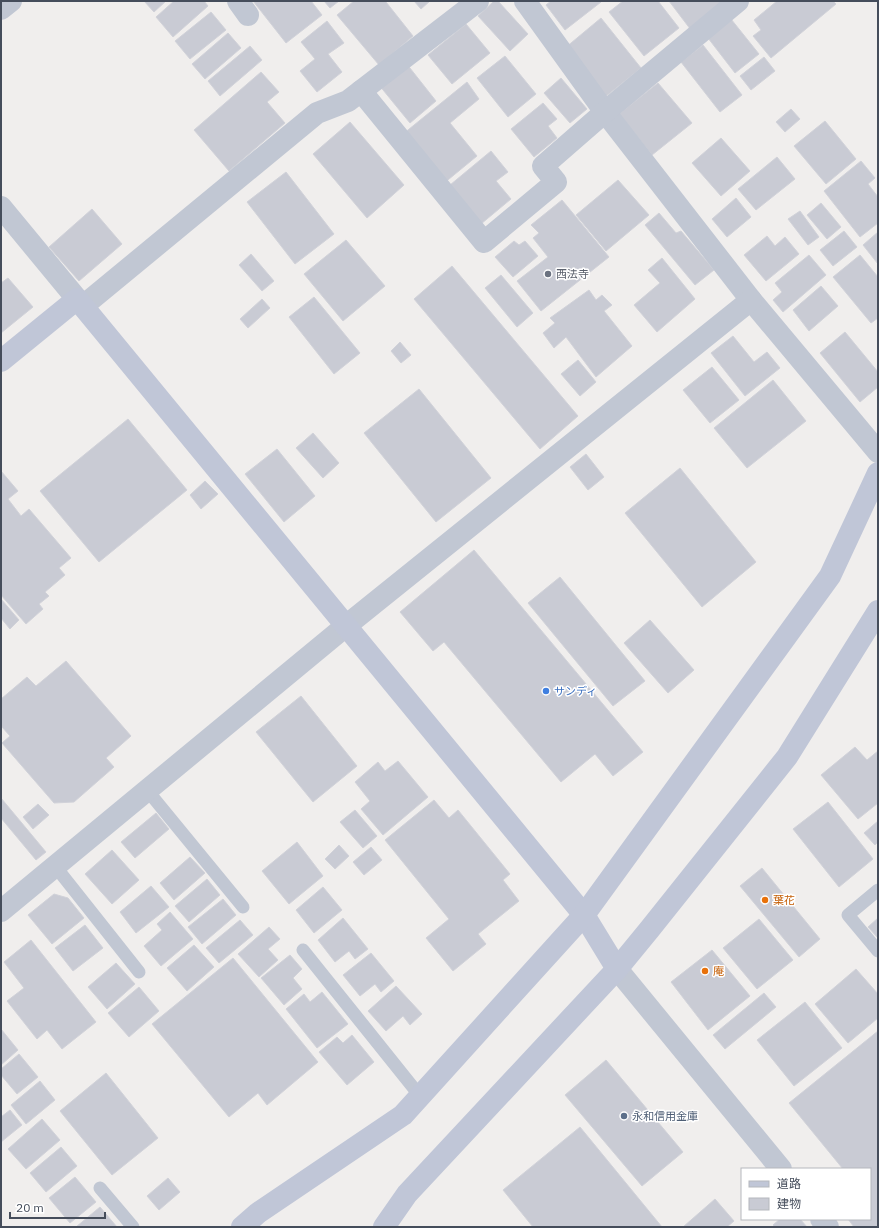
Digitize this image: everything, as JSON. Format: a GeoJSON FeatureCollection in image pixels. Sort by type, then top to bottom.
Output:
{"type":"FeatureCollection","features":[{"type":"Feature","properties":{"kind":"street"},"geometry":{"type":"LineString","coordinates":[[1,9],[11,1]]}},
{"type":"Feature","properties":{"kind":"street"},"geometry":{"type":"LineString","coordinates":[[1,361],[80,302],[317,113],[348,101],[478,1]]}},
{"type":"Feature","properties":{"kind":"street"},"geometry":{"type":"LineString","coordinates":[[525,1],[604,112],[751,300],[878,452]]}},
{"type":"Feature","properties":{"kind":"street"},"geometry":{"type":"LineString","coordinates":[[361,91],[484,242],[556,182],[543,166],[604,112],[738,1]]}},
{"type":"Feature","properties":{"kind":"street"},"geometry":{"type":"LineString","coordinates":[[1,207],[347,625],[584,915],[617,969],[780,1168]]}},
{"type":"Feature","properties":{"kind":"street"},"geometry":{"type":"LineString","coordinates":[[1,911],[347,625],[751,300]]}},
{"type":"Feature","properties":{"kind":"street"},"geometry":{"type":"LineString","coordinates":[[242,1227],[258,1213],[403,1115],[584,915],[830,576],[878,473]]}},
{"type":"Feature","properties":{"kind":"street"},"geometry":{"type":"LineString","coordinates":[[384,1227],[407,1194],[617,969],[787,757],[878,611]]}},
{"type":"Feature","properties":{"kind":"lane"},"geometry":{"type":"LineString","coordinates":[[147,790],[243,907]]}},
{"type":"Feature","properties":{"kind":"lane"},"geometry":{"type":"LineString","coordinates":[[55,866],[139,972]]}},
{"type":"Feature","properties":{"kind":"lane"},"geometry":{"type":"LineString","coordinates":[[878,890],[848,915],[878,951]]}},
{"type":"Feature","properties":{"kind":"lane"},"geometry":{"type":"LineString","coordinates":[[303,950],[420,1096]]}},
{"type":"Feature","properties":{"kind":"lane"},"geometry":{"type":"LineString","coordinates":[[100,1188],[133,1227]]}},
{"type":"Feature","properties":{"kind":"building"},"geometry":{"type":"Polygon","coordinates":[[[144,1],[166,1],[154,12],[144,1]]]}},
{"type":"Feature","properties":{"kind":"building"},"geometry":{"type":"Polygon","coordinates":[[[174,1],[204,1],[208,6],[173,37],[156,17],[174,1]]]}},
{"type":"Feature","properties":{"kind":"building"},"geometry":{"type":"Polygon","coordinates":[[[253,1],[311,1],[322,15],[286,43],[253,1]]]}},
{"type":"Feature","properties":{"kind":"building"},"geometry":{"type":"Polygon","coordinates":[[[324,1],[339,1],[330,8],[324,1]]]}},
{"type":"Feature","properties":{"kind":"building"},"geometry":{"type":"Polygon","coordinates":[[[354,1],[387,1],[386,2],[413,36],[379,65],[337,15],[354,1]]]}},
{"type":"Feature","properties":{"kind":"building"},"geometry":{"type":"Polygon","coordinates":[[[414,1],[430,1],[421,9],[414,1]]]}},
{"type":"Feature","properties":{"kind":"building"},"geometry":{"type":"Polygon","coordinates":[[[494,1],[498,1],[528,34],[510,51],[478,16],[494,1]]]}},
{"type":"Feature","properties":{"kind":"building"},"geometry":{"type":"Polygon","coordinates":[[[551,1],[601,2],[565,30],[546,5],[551,1]]]}},
{"type":"Feature","properties":{"kind":"building"},"geometry":{"type":"Polygon","coordinates":[[[623,1],[658,1],[679,28],[644,56],[609,12],[623,1]]]}},
{"type":"Feature","properties":{"kind":"building"},"geometry":{"type":"Polygon","coordinates":[[[669,1],[728,1],[691,30],[669,1]]]}},
{"type":"Feature","properties":{"kind":"building"},"geometry":{"type":"Polygon","coordinates":[[[777,1],[833,1],[836,4],[771,58],[753,36],[761,30],[754,20],[777,1]]]}},
{"type":"Feature","properties":{"kind":"building"},"geometry":{"type":"Polygon","coordinates":[[[211,12],[226,30],[190,59],[175,41],[211,12]]]}},
{"type":"Feature","properties":{"kind":"building"},"geometry":{"type":"Polygon","coordinates":[[[601,18],[641,68],[605,97],[565,48],[601,18]]]}},
{"type":"Feature","properties":{"kind":"building"},"geometry":{"type":"Polygon","coordinates":[[[731,19],[759,54],[735,73],[708,38],[731,19]]]}},
{"type":"Feature","properties":{"kind":"building"},"geometry":{"type":"Polygon","coordinates":[[[327,21],[344,43],[328,54],[342,72],[317,92],[300,71],[315,59],[301,42],[327,21]]]}},
{"type":"Feature","properties":{"kind":"building"},"geometry":{"type":"Polygon","coordinates":[[[466,24],[490,53],[452,84],[428,55],[466,24]]]}},
{"type":"Feature","properties":{"kind":"building"},"geometry":{"type":"Polygon","coordinates":[[[228,33],[241,48],[205,79],[192,64],[228,33]]]}},
{"type":"Feature","properties":{"kind":"building"},"geometry":{"type":"Polygon","coordinates":[[[703,45],[742,95],[720,112],[681,62],[703,45]]]}},
{"type":"Feature","properties":{"kind":"building"},"geometry":{"type":"Polygon","coordinates":[[[250,46],[262,60],[220,96],[208,81],[250,46]]]}},
{"type":"Feature","properties":{"kind":"building"},"geometry":{"type":"Polygon","coordinates":[[[505,56],[536,94],[508,117],[477,78],[505,56]]]}},
{"type":"Feature","properties":{"kind":"building"},"geometry":{"type":"Polygon","coordinates":[[[764,57],[775,71],[751,90],[740,76],[764,57]]]}},
{"type":"Feature","properties":{"kind":"building"},"geometry":{"type":"Polygon","coordinates":[[[406,63],[436,101],[410,123],[379,85],[406,63]]]}},
{"type":"Feature","properties":{"kind":"building"},"geometry":{"type":"Polygon","coordinates":[[[261,72],[279,92],[267,102],[285,123],[229,171],[194,130],[261,72]]]}},
{"type":"Feature","properties":{"kind":"building"},"geometry":{"type":"Polygon","coordinates":[[[561,78],[587,109],[570,123],[544,93],[561,78]]]}},
{"type":"Feature","properties":{"kind":"building"},"geometry":{"type":"Polygon","coordinates":[[[467,82],[479,99],[450,123],[477,156],[443,184],[403,134],[467,82]]]}},
{"type":"Feature","properties":{"kind":"building"},"geometry":{"type":"Polygon","coordinates":[[[658,83],[692,123],[652,155],[619,114],[658,83]]]}},
{"type":"Feature","properties":{"kind":"building"},"geometry":{"type":"Polygon","coordinates":[[[543,103],[557,119],[548,126],[557,138],[534,157],[511,129],[543,103]]]}},
{"type":"Feature","properties":{"kind":"building"},"geometry":{"type":"Polygon","coordinates":[[[791,109],[800,119],[785,132],[776,122],[791,109]]]}},
{"type":"Feature","properties":{"kind":"building"},"geometry":{"type":"Polygon","coordinates":[[[825,121],[856,159],[826,184],[794,146],[825,121]]]}},
{"type":"Feature","properties":{"kind":"building"},"geometry":{"type":"Polygon","coordinates":[[[350,122],[404,185],[367,218],[313,154],[350,122]]]}},
{"type":"Feature","properties":{"kind":"building"},"geometry":{"type":"Polygon","coordinates":[[[721,138],[750,171],[721,196],[692,163],[721,138]]]}},
{"type":"Feature","properties":{"kind":"building"},"geometry":{"type":"Polygon","coordinates":[[[491,151],[508,172],[496,181],[511,199],[481,224],[450,185],[491,151]]]}},
{"type":"Feature","properties":{"kind":"building"},"geometry":{"type":"Polygon","coordinates":[[[777,157],[795,179],[756,210],[738,189],[777,157]]]}},
{"type":"Feature","properties":{"kind":"building"},"geometry":{"type":"Polygon","coordinates":[[[861,161],[875,178],[868,184],[878,197],[878,223],[860,237],[824,191],[861,161]]]}},
{"type":"Feature","properties":{"kind":"building"},"geometry":{"type":"Polygon","coordinates":[[[286,172],[334,234],[295,264],[247,202],[286,172]]]}},
{"type":"Feature","properties":{"kind":"building"},"geometry":{"type":"Polygon","coordinates":[[[618,180],[649,215],[606,251],[576,215],[618,180]]]}},
{"type":"Feature","properties":{"kind":"building"},"geometry":{"type":"Polygon","coordinates":[[[736,198],[751,217],[727,237],[712,219],[736,198]]]}},
{"type":"Feature","properties":{"kind":"building"},"geometry":{"type":"Polygon","coordinates":[[[562,200],[609,257],[541,311],[517,281],[548,257],[533,238],[539,233],[531,225],[562,200]]]}},
{"type":"Feature","properties":{"kind":"building"},"geometry":{"type":"Polygon","coordinates":[[[821,203],[841,227],[827,239],[807,215],[821,203]]]}},
{"type":"Feature","properties":{"kind":"building"},"geometry":{"type":"Polygon","coordinates":[[[92,209],[122,244],[79,281],[49,247],[92,209]]]}},
{"type":"Feature","properties":{"kind":"building"},"geometry":{"type":"Polygon","coordinates":[[[800,211],[819,237],[808,245],[788,219],[800,211]]]}},
{"type":"Feature","properties":{"kind":"building"},"geometry":{"type":"Polygon","coordinates":[[[659,213],[676,233],[681,231],[714,270],[695,285],[645,225],[659,213]]]}},
{"type":"Feature","properties":{"kind":"building"},"geometry":{"type":"Polygon","coordinates":[[[844,231],[857,247],[833,266],[820,250],[844,231]]]}},
{"type":"Feature","properties":{"kind":"building"},"geometry":{"type":"Polygon","coordinates":[[[878,232],[878,264],[863,245],[878,232]]]}},
{"type":"Feature","properties":{"kind":"building"},"geometry":{"type":"Polygon","coordinates":[[[767,236],[775,246],[785,237],[799,254],[766,281],[744,255],[767,236]]]}},
{"type":"Feature","properties":{"kind":"building"},"geometry":{"type":"Polygon","coordinates":[[[346,240],[385,286],[343,321],[304,274],[346,240]]]}},
{"type":"Feature","properties":{"kind":"building"},"geometry":{"type":"Polygon","coordinates":[[[514,241],[519,245],[525,241],[538,256],[513,277],[495,257],[514,241]]]}},
{"type":"Feature","properties":{"kind":"building"},"geometry":{"type":"Polygon","coordinates":[[[251,254],[274,281],[262,291],[239,265],[251,254]]]}},
{"type":"Feature","properties":{"kind":"building"},"geometry":{"type":"Polygon","coordinates":[[[809,255],[826,275],[783,312],[773,300],[782,292],[775,283],[809,255]]]}},
{"type":"Feature","properties":{"kind":"building"},"geometry":{"type":"Polygon","coordinates":[[[860,255],[878,277],[878,318],[871,323],[833,277],[860,255]]]}},
{"type":"Feature","properties":{"kind":"building"},"geometry":{"type":"Polygon","coordinates":[[[662,258],[695,299],[657,332],[634,305],[660,283],[648,270],[662,258]]]}},
{"type":"Feature","properties":{"kind":"building"},"geometry":{"type":"Polygon","coordinates":[[[452,266],[578,416],[540,449],[414,299],[452,266]]]}},
{"type":"Feature","properties":{"kind":"building"},"geometry":{"type":"Polygon","coordinates":[[[501,275],[533,313],[517,327],[485,288],[501,275]]]}},
{"type":"Feature","properties":{"kind":"building"},"geometry":{"type":"Polygon","coordinates":[[[8,278],[33,307],[1,333],[1,283],[8,278]]]}},
{"type":"Feature","properties":{"kind":"building"},"geometry":{"type":"Polygon","coordinates":[[[821,286],[838,306],[809,331],[793,310],[821,286]]]}},
{"type":"Feature","properties":{"kind":"building"},"geometry":{"type":"Polygon","coordinates":[[[589,290],[596,300],[602,295],[612,305],[604,311],[632,346],[596,377],[566,337],[554,348],[543,333],[555,323],[550,318],[589,290]]]}},
{"type":"Feature","properties":{"kind":"building"},"geometry":{"type":"Polygon","coordinates":[[[314,297],[360,353],[334,374],[289,317],[314,297]]]}},
{"type":"Feature","properties":{"kind":"building"},"geometry":{"type":"Polygon","coordinates":[[[262,299],[270,308],[248,328],[240,319],[262,299]]]}},
{"type":"Feature","properties":{"kind":"building"},"geometry":{"type":"Polygon","coordinates":[[[845,332],[878,372],[878,387],[860,402],[820,353],[845,332]]]}},
{"type":"Feature","properties":{"kind":"building"},"geometry":{"type":"Polygon","coordinates":[[[733,336],[754,362],[767,352],[780,368],[745,396],[711,353],[733,336]]]}},
{"type":"Feature","properties":{"kind":"building"},"geometry":{"type":"Polygon","coordinates":[[[400,342],[411,355],[401,363],[391,351],[400,342]]]}},
{"type":"Feature","properties":{"kind":"building"},"geometry":{"type":"Polygon","coordinates":[[[578,360],[596,382],[580,396],[561,374],[578,360]]]}},
{"type":"Feature","properties":{"kind":"building"},"geometry":{"type":"Polygon","coordinates":[[[712,367],[739,400],[710,423],[683,390],[712,367]]]}},
{"type":"Feature","properties":{"kind":"building"},"geometry":{"type":"Polygon","coordinates":[[[773,380],[806,421],[747,468],[714,428],[773,380]]]}},
{"type":"Feature","properties":{"kind":"building"},"geometry":{"type":"Polygon","coordinates":[[[419,389],[491,478],[436,522],[364,433],[419,389]]]}},
{"type":"Feature","properties":{"kind":"building"},"geometry":{"type":"Polygon","coordinates":[[[128,419],[187,490],[99,562],[40,491],[128,419]]]}},
{"type":"Feature","properties":{"kind":"building"},"geometry":{"type":"Polygon","coordinates":[[[313,433],[339,463],[323,478],[296,448],[313,433]]]}},
{"type":"Feature","properties":{"kind":"building"},"geometry":{"type":"Polygon","coordinates":[[[277,449],[315,496],[284,522],[245,474],[277,449]]]}},
{"type":"Feature","properties":{"kind":"building"},"geometry":{"type":"Polygon","coordinates":[[[586,454],[604,477],[588,490],[570,467],[586,454]]]}},
{"type":"Feature","properties":{"kind":"building"},"geometry":{"type":"Polygon","coordinates":[[[680,468],[756,562],[702,607],[625,513],[680,468]]]}},
{"type":"Feature","properties":{"kind":"building"},"geometry":{"type":"Polygon","coordinates":[[[1,471],[18,491],[8,499],[21,516],[29,509],[71,558],[59,568],[65,575],[45,592],[49,596],[39,604],[43,609],[26,624],[1,595],[1,471]]]}},
{"type":"Feature","properties":{"kind":"building"},"geometry":{"type":"Polygon","coordinates":[[[205,481],[218,494],[201,509],[190,495],[205,481]]]}},
{"type":"Feature","properties":{"kind":"building"},"geometry":{"type":"Polygon","coordinates":[[[474,550],[643,752],[613,776],[595,754],[561,782],[444,642],[433,651],[400,612],[474,550]]]}},
{"type":"Feature","properties":{"kind":"building"},"geometry":{"type":"Polygon","coordinates":[[[560,577],[645,681],[613,706],[528,603],[560,577]]]}},
{"type":"Feature","properties":{"kind":"building"},"geometry":{"type":"Polygon","coordinates":[[[1,599],[19,620],[10,629],[1,618],[1,599]]]}},
{"type":"Feature","properties":{"kind":"building"},"geometry":{"type":"Polygon","coordinates":[[[650,620],[694,670],[668,693],[624,643],[650,620]]]}},
{"type":"Feature","properties":{"kind":"building"},"geometry":{"type":"Polygon","coordinates":[[[66,661],[131,736],[106,758],[114,767],[74,802],[54,803],[2,743],[10,736],[2,727],[1,723],[1,699],[27,677],[36,686],[66,661]]]}},
{"type":"Feature","properties":{"kind":"building"},"geometry":{"type":"Polygon","coordinates":[[[301,696],[357,766],[313,802],[256,732],[301,696]]]}},
{"type":"Feature","properties":{"kind":"building"},"geometry":{"type":"Polygon","coordinates":[[[855,747],[867,760],[878,751],[878,803],[858,819],[821,775],[855,747]]]}},
{"type":"Feature","properties":{"kind":"building"},"geometry":{"type":"Polygon","coordinates":[[[398,761],[428,797],[383,835],[361,809],[370,801],[355,782],[378,762],[385,771],[398,761]]]}},
{"type":"Feature","properties":{"kind":"building"},"geometry":{"type":"Polygon","coordinates":[[[1,798],[46,852],[36,860],[1,818],[1,798]]]}},
{"type":"Feature","properties":{"kind":"building"},"geometry":{"type":"Polygon","coordinates":[[[434,800],[449,818],[458,810],[510,874],[503,880],[519,901],[478,934],[486,944],[453,971],[426,938],[449,919],[385,840],[434,800]]]}},
{"type":"Feature","properties":{"kind":"building"},"geometry":{"type":"Polygon","coordinates":[[[828,802],[873,859],[839,887],[793,829],[828,802]]]}},
{"type":"Feature","properties":{"kind":"building"},"geometry":{"type":"Polygon","coordinates":[[[38,804],[49,815],[33,829],[23,817],[38,804]]]}},
{"type":"Feature","properties":{"kind":"building"},"geometry":{"type":"Polygon","coordinates":[[[355,810],[377,836],[363,848],[340,822],[355,810]]]}},
{"type":"Feature","properties":{"kind":"building"},"geometry":{"type":"Polygon","coordinates":[[[156,813],[169,829],[135,858],[121,842],[156,813]]]}},
{"type":"Feature","properties":{"kind":"building"},"geometry":{"type":"Polygon","coordinates":[[[878,821],[878,842],[875,845],[864,833],[878,821]]]}},
{"type":"Feature","properties":{"kind":"building"},"geometry":{"type":"Polygon","coordinates":[[[297,842],[323,876],[289,904],[262,871],[297,842]]]}},
{"type":"Feature","properties":{"kind":"building"},"geometry":{"type":"Polygon","coordinates":[[[339,845],[349,856],[335,869],[325,859],[339,845]]]}},
{"type":"Feature","properties":{"kind":"building"},"geometry":{"type":"Polygon","coordinates":[[[371,847],[382,860],[364,875],[353,862],[371,847]]]}},
{"type":"Feature","properties":{"kind":"building"},"geometry":{"type":"Polygon","coordinates":[[[112,850],[139,880],[112,904],[85,874],[112,850]]]}},
{"type":"Feature","properties":{"kind":"building"},"geometry":{"type":"Polygon","coordinates":[[[190,857],[205,873],[174,900],[160,883],[190,857]]]}},
{"type":"Feature","properties":{"kind":"building"},"geometry":{"type":"Polygon","coordinates":[[[762,868],[820,939],[799,957],[740,886],[762,868]]]}},
{"type":"Feature","properties":{"kind":"building"},"geometry":{"type":"Polygon","coordinates":[[[207,879],[220,895],[189,922],[175,906],[207,879]]]}},
{"type":"Feature","properties":{"kind":"building"},"geometry":{"type":"Polygon","coordinates":[[[151,886],[169,907],[136,933],[120,912],[151,886]]]}},
{"type":"Feature","properties":{"kind":"building"},"geometry":{"type":"Polygon","coordinates":[[[323,887],[342,910],[314,933],[296,910],[323,887]]]}},
{"type":"Feature","properties":{"kind":"building"},"geometry":{"type":"Polygon","coordinates":[[[54,894],[68,898],[84,918],[52,944],[28,915],[54,894]]]}},
{"type":"Feature","properties":{"kind":"building"},"geometry":{"type":"Polygon","coordinates":[[[223,899],[236,915],[202,944],[188,927],[223,899]]]}},
{"type":"Feature","properties":{"kind":"building"},"geometry":{"type":"Polygon","coordinates":[[[170,912],[193,939],[161,966],[144,946],[162,930],[157,924],[170,912]]]}},
{"type":"Feature","properties":{"kind":"building"},"geometry":{"type":"Polygon","coordinates":[[[343,918],[368,949],[355,959],[349,951],[335,962],[318,940],[343,918]]]}},
{"type":"Feature","properties":{"kind":"building"},"geometry":{"type":"Polygon","coordinates":[[[878,918],[878,938],[868,927],[878,918]]]}},
{"type":"Feature","properties":{"kind":"building"},"geometry":{"type":"Polygon","coordinates":[[[759,919],[793,960],[757,989],[723,948],[759,919]]]}},
{"type":"Feature","properties":{"kind":"building"},"geometry":{"type":"Polygon","coordinates":[[[240,920],[253,935],[219,963],[206,948],[240,920]]]}},
{"type":"Feature","properties":{"kind":"building"},"geometry":{"type":"Polygon","coordinates":[[[85,925],[103,948],[73,971],[55,948],[85,925]]]}},
{"type":"Feature","properties":{"kind":"building"},"geometry":{"type":"Polygon","coordinates":[[[269,927],[280,939],[268,949],[278,960],[259,977],[238,954],[269,927]]]}},
{"type":"Feature","properties":{"kind":"building"},"geometry":{"type":"Polygon","coordinates":[[[31,940],[96,1022],[62,1049],[47,1030],[37,1039],[7,1001],[24,988],[4,962],[31,940]]]}},
{"type":"Feature","properties":{"kind":"building"},"geometry":{"type":"Polygon","coordinates":[[[194,945],[214,967],[187,991],[167,968],[194,945]]]}},
{"type":"Feature","properties":{"kind":"building"},"geometry":{"type":"Polygon","coordinates":[[[712,950],[750,996],[708,1030],[671,982],[712,950]]]}},
{"type":"Feature","properties":{"kind":"building"},"geometry":{"type":"Polygon","coordinates":[[[371,953],[394,981],[381,992],[375,984],[360,996],[343,975],[371,953]]]}},
{"type":"Feature","properties":{"kind":"building"},"geometry":{"type":"Polygon","coordinates":[[[290,955],[302,969],[293,978],[302,989],[284,1005],[261,978],[290,955]]]}},
{"type":"Feature","properties":{"kind":"building"},"geometry":{"type":"Polygon","coordinates":[[[233,958],[318,1062],[267,1105],[258,1093],[229,1117],[152,1024],[233,958]]]}},
{"type":"Feature","properties":{"kind":"building"},"geometry":{"type":"Polygon","coordinates":[[[116,963],[135,984],[107,1009],[88,987],[116,963]]]}},
{"type":"Feature","properties":{"kind":"building"},"geometry":{"type":"Polygon","coordinates":[[[856,969],[878,994],[878,1018],[848,1043],[815,1004],[856,969]]]}},
{"type":"Feature","properties":{"kind":"building"},"geometry":{"type":"Polygon","coordinates":[[[396,986],[422,1014],[410,1025],[403,1016],[386,1031],[368,1011],[396,986]]]}},
{"type":"Feature","properties":{"kind":"building"},"geometry":{"type":"Polygon","coordinates":[[[139,987],[159,1011],[129,1037],[108,1013],[139,987]]]}},
{"type":"Feature","properties":{"kind":"building"},"geometry":{"type":"Polygon","coordinates":[[[322,992],[348,1024],[317,1048],[286,1009],[304,994],[310,1002],[322,992]]]}},
{"type":"Feature","properties":{"kind":"building"},"geometry":{"type":"Polygon","coordinates":[[[764,993],[776,1007],[725,1049],[713,1035],[764,993]]]}},
{"type":"Feature","properties":{"kind":"building"},"geometry":{"type":"Polygon","coordinates":[[[805,1002],[842,1048],[794,1086],[757,1040],[805,1002]]]}},
{"type":"Feature","properties":{"kind":"building"},"geometry":{"type":"Polygon","coordinates":[[[1,1029],[18,1050],[1,1065],[1,1029]]]}},
{"type":"Feature","properties":{"kind":"building"},"geometry":{"type":"Polygon","coordinates":[[[878,1031],[878,1227],[854,1227],[849,1220],[871,1220],[871,1168],[842,1168],[789,1103],[878,1031]]]}},
{"type":"Feature","properties":{"kind":"building"},"geometry":{"type":"Polygon","coordinates":[[[352,1035],[374,1062],[347,1085],[319,1052],[337,1037],[343,1043],[352,1035]]]}},
{"type":"Feature","properties":{"kind":"building"},"geometry":{"type":"Polygon","coordinates":[[[19,1054],[38,1077],[17,1094],[1,1075],[1,1069],[19,1054]]]}},
{"type":"Feature","properties":{"kind":"building"},"geometry":{"type":"Polygon","coordinates":[[[606,1060],[683,1152],[642,1186],[565,1095],[606,1060]]]}},
{"type":"Feature","properties":{"kind":"building"},"geometry":{"type":"Polygon","coordinates":[[[106,1073],[158,1138],[112,1175],[60,1111],[106,1073]]]}},
{"type":"Feature","properties":{"kind":"building"},"geometry":{"type":"Polygon","coordinates":[[[40,1081],[55,1100],[26,1124],[11,1105],[40,1081]]]}},
{"type":"Feature","properties":{"kind":"building"},"geometry":{"type":"Polygon","coordinates":[[[10,1110],[22,1125],[1,1142],[1,1117],[10,1110]]]}},
{"type":"Feature","properties":{"kind":"building"},"geometry":{"type":"Polygon","coordinates":[[[42,1119],[60,1140],[26,1169],[8,1149],[42,1119]]]}},
{"type":"Feature","properties":{"kind":"building"},"geometry":{"type":"Polygon","coordinates":[[[580,1127],[662,1227],[533,1227],[503,1190],[580,1127]]]}},
{"type":"Feature","properties":{"kind":"building"},"geometry":{"type":"Polygon","coordinates":[[[61,1147],[77,1166],[46,1192],[30,1173],[61,1147]]]}},
{"type":"Feature","properties":{"kind":"building"},"geometry":{"type":"Polygon","coordinates":[[[75,1177],[96,1202],[70,1223],[49,1198],[75,1177]]]}},
{"type":"Feature","properties":{"kind":"building"},"geometry":{"type":"Polygon","coordinates":[[[168,1178],[180,1192],[159,1210],[147,1196],[168,1178]]]}},
{"type":"Feature","properties":{"kind":"building"},"geometry":{"type":"Polygon","coordinates":[[[715,1199],[734,1221],[727,1227],[683,1227],[715,1199]]]}},
{"type":"Feature","properties":{"kind":"building"},"geometry":{"type":"Polygon","coordinates":[[[100,1207],[117,1227],[76,1227],[100,1207]]]}},
{"type":"Feature","properties":{"kind":"building"},"geometry":{"type":"Polygon","coordinates":[[[779,1220],[801,1220],[807,1227],[775,1227],[773,1225],[779,1220]]]}},
{"type":"Feature","properties":{"kind":"place","name":"西法寺"},"geometry":{"type":"Point","coordinates":[548,274]}},
{"type":"Feature","properties":{"kind":"place","name":"サンディ"},"geometry":{"type":"Point","coordinates":[546,691]}},
{"type":"Feature","properties":{"kind":"place","name":"葉花"},"geometry":{"type":"Point","coordinates":[765,900]}},
{"type":"Feature","properties":{"kind":"place","name":"庵"},"geometry":{"type":"Point","coordinates":[705,971]}},
{"type":"Feature","properties":{"kind":"place","name":"永和信用金庫"},"geometry":{"type":"Point","coordinates":[624,1116]}}]}
